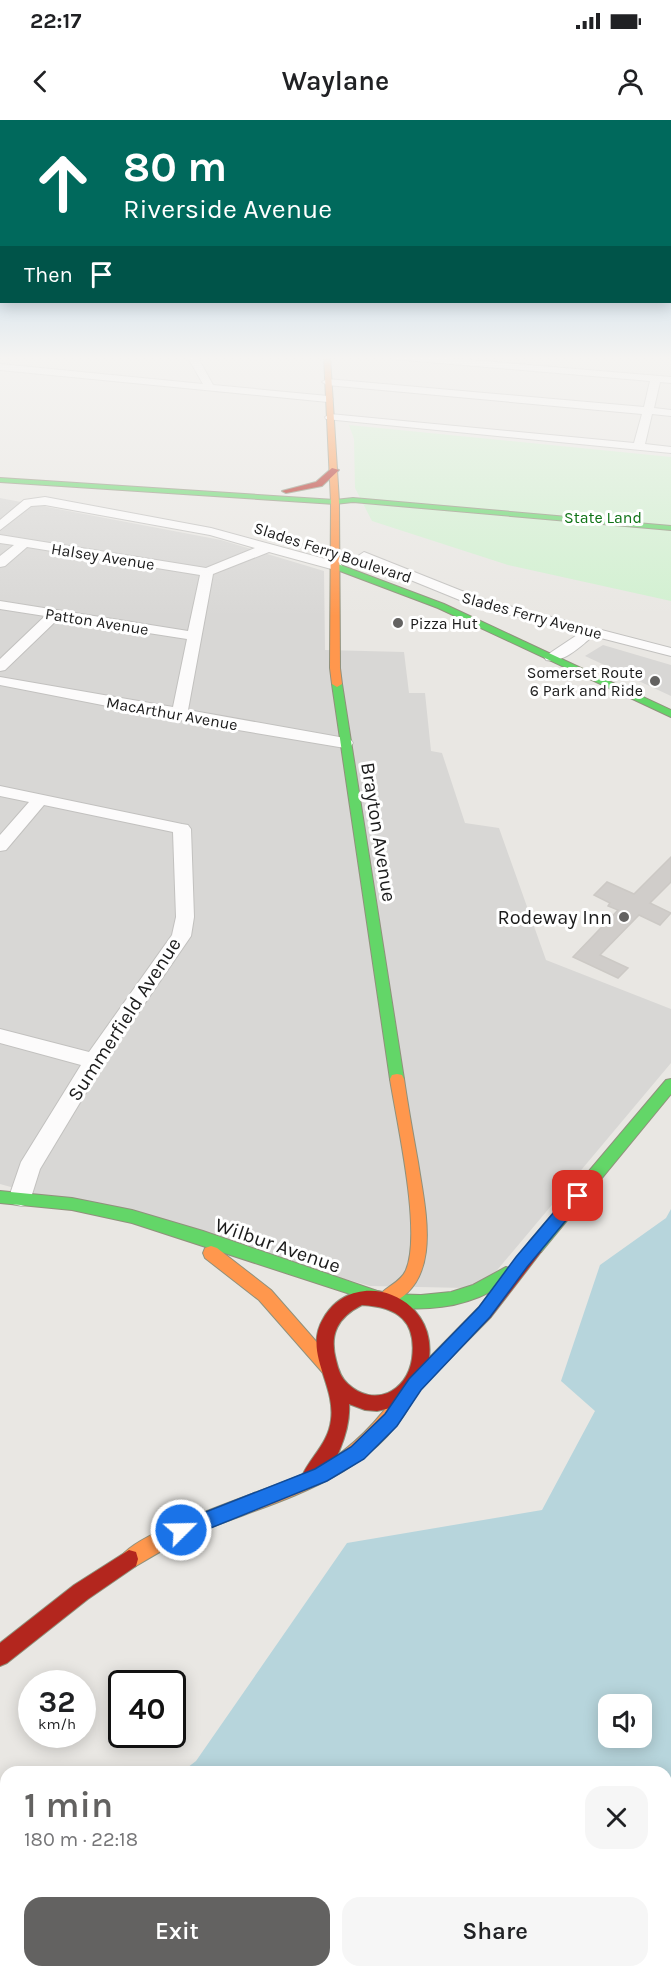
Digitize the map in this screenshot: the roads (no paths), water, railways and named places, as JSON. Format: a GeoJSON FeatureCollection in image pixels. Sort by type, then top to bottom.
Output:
{"type":"FeatureCollection","features":[{"type":"Feature","properties":{"kind":"main road","name":"Brayton Avenue"},"geometry":{"type":"LineString","coordinates":[[332,443],[335,470],[336,668],[345,743],[410,1165],[419,1243],[418,1263],[414,1272],[403,1288],[385,1299]]}},
{"type":"Feature","properties":{"kind":"main road"},"geometry":{"type":"LineString","coordinates":[[230,494],[302,489],[319,484],[335,470]]}},
{"type":"Feature","properties":{"kind":"main road"},"geometry":{"type":"LineString","coordinates":[[0,480],[335,502],[358,500],[671,528]]}},
{"type":"Feature","properties":{"kind":"main road"},"geometry":{"type":"LineString","coordinates":[[335,502],[353,508],[671,535]]}},
{"type":"Feature","properties":{"kind":"main road"},"geometry":{"type":"LineString","coordinates":[[372,516],[422,514]]}},
{"type":"Feature","properties":{"kind":"main road"},"geometry":{"type":"LineString","coordinates":[[335,536],[349,524]]}},
{"type":"Feature","properties":{"kind":"main road","name":"Slades Ferry Boulevard"},"geometry":{"type":"LineString","coordinates":[[335,566],[441,606],[671,714]]}},
{"type":"Feature","properties":{"kind":"main road"},"geometry":{"type":"LineString","coordinates":[[337,1384],[357,1399],[377,1403],[399,1398],[412,1388],[485,1312],[522,1262],[671,1084]]}},
{"type":"Feature","properties":{"kind":"main road","name":"Wilbur Avenue"},"geometry":{"type":"LineString","coordinates":[[0,1197],[21,1197],[86,1205],[164,1228],[340,1287],[385,1299]]}},
{"type":"Feature","properties":{"kind":"main road","name":"Wilbur Avenue"},"geometry":{"type":"LineString","coordinates":[[164,1228],[216,1256],[249,1280],[329,1368]]}},
{"type":"Feature","properties":{"kind":"main road"},"geometry":{"type":"LineString","coordinates":[[308,1479],[326,1458],[339,1432],[343,1409],[337,1384],[329,1368],[324,1341],[325,1330],[332,1315],[352,1301],[385,1299],[436,1304],[462,1298],[494,1283],[522,1262]]}},
{"type":"Feature","properties":{"kind":"main road"},"geometry":{"type":"LineString","coordinates":[[0,1656],[81,1590],[144,1550],[194,1525],[333,1469],[364,1448],[391,1420],[412,1388],[421,1363],[420,1330],[417,1321],[406,1308],[385,1299]]}},
{"type":"Feature","properties":{"kind":"street"},"geometry":{"type":"LineString","coordinates":[[594,443],[671,450]]}},
{"type":"Feature","properties":{"kind":"street"},"geometry":{"type":"LineString","coordinates":[[639,447],[640,443]]}},
{"type":"Feature","properties":{"kind":"street","name":"Slades Ferry Boulevard"},"geometry":{"type":"LineString","coordinates":[[0,526],[27,504],[34,501],[47,501],[188,527],[335,566]]}},
{"type":"Feature","properties":{"kind":"street","name":"Halsey Avenue"},"geometry":{"type":"LineString","coordinates":[[0,539],[207,572]]}},
{"type":"Feature","properties":{"kind":"street"},"geometry":{"type":"LineString","coordinates":[[0,563],[24,543]]}},
{"type":"Feature","properties":{"kind":"street"},"geometry":{"type":"LineString","coordinates":[[179,715],[207,572],[269,547]]}},
{"type":"Feature","properties":{"kind":"street","name":"Slades Ferry Avenue"},"geometry":{"type":"LineString","coordinates":[[363,556],[477,602],[671,652]]}},
{"type":"Feature","properties":{"kind":"street","name":"Patton Avenue"},"geometry":{"type":"LineString","coordinates":[[0,605],[193,636]]}},
{"type":"Feature","properties":{"kind":"street"},"geometry":{"type":"LineString","coordinates":[[0,667],[55,614]]}},
{"type":"Feature","properties":{"kind":"street"},"geometry":{"type":"LineString","coordinates":[[551,657],[568,649],[591,632]]}},
{"type":"Feature","properties":{"kind":"street","name":"MacArthur Avenue"},"geometry":{"type":"LineString","coordinates":[[0,681],[179,715],[345,743]]}},
{"type":"Feature","properties":{"kind":"street"},"geometry":{"type":"LineString","coordinates":[[0,791],[40,800],[0,846]]}},
{"type":"Feature","properties":{"kind":"street","name":"Summerfield Avenue"},"geometry":{"type":"LineString","coordinates":[[21,1197],[29,1168],[94,1061],[181,936],[185,917],[182,829],[40,800]]}},
{"type":"Feature","properties":{"kind":"street"},"geometry":{"type":"LineString","coordinates":[[0,1036],[94,1061]]}},
{"type":"Feature","properties":{"kind":"water"},"geometry":{"type":"Polygon","coordinates":[[[671,1209],[671,1766],[190,1766],[196,1761],[347,1543],[542,1510],[595,1411],[561,1381],[600,1265],[666,1218],[671,1209]]]}},
{"type":"Feature","properties":{"kind":"place","name":"Pizza Hut"},"geometry":{"type":"Point","coordinates":[398,623]}},
{"type":"Feature","properties":{"kind":"place","name":"Somerset Route 6 Park and Ride"},"geometry":{"type":"Point","coordinates":[655,681]}},
{"type":"Feature","properties":{"kind":"place","name":"Rodeway Inn"},"geometry":{"type":"Point","coordinates":[624,917]}},
{"type":"Feature","properties":{"kind":"park label","name":"State Land"},"geometry":{"type":"Point","coordinates":[603,517]}}]}
